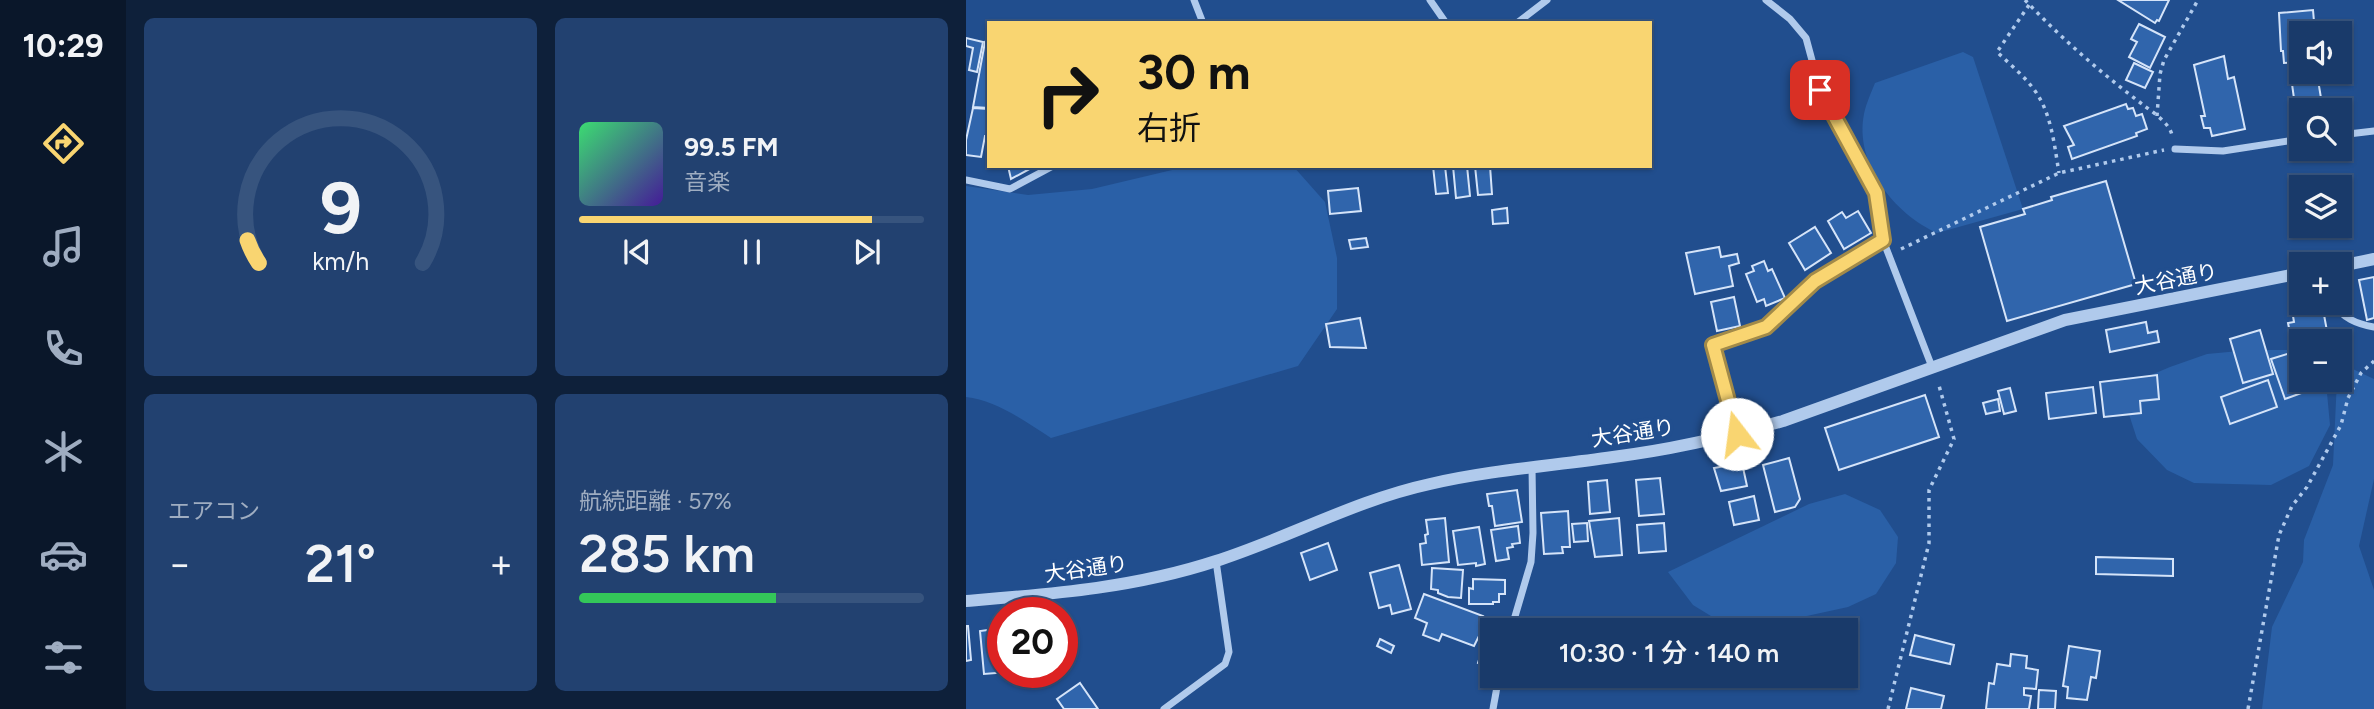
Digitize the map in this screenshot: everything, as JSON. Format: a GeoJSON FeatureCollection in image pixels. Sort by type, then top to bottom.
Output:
{"type":"FeatureCollection","features":[{"type":"Feature","properties":{"kind":"street"},"geometry":{"type":"LineString","coordinates":[[1195,0],[1202,21]]}},
{"type":"Feature","properties":{"kind":"street"},"geometry":{"type":"LineString","coordinates":[[1430,0],[1445,21]]}},
{"type":"Feature","properties":{"kind":"street"},"geometry":{"type":"LineString","coordinates":[[1520,21],[1547,0]]}},
{"type":"Feature","properties":{"kind":"street"},"geometry":{"type":"LineString","coordinates":[[1766,0],[1790,19],[1806,38],[1820,90],[1876,193],[1888,256],[1932,367]]}},
{"type":"Feature","properties":{"kind":"street"},"geometry":{"type":"LineString","coordinates":[[2352,134],[2374,131]]}},
{"type":"Feature","properties":{"kind":"street"},"geometry":{"type":"LineString","coordinates":[[2175,149],[2223,151],[2289,141]]}},
{"type":"Feature","properties":{"kind":"street"},"geometry":{"type":"LineString","coordinates":[[966,180],[1010,189],[1049,168]]}},
{"type":"Feature","properties":{"kind":"street"},"geometry":{"type":"LineString","coordinates":[[2352,264],[2374,259]]}},
{"type":"Feature","properties":{"kind":"street","name":"大谷通り"},"geometry":{"type":"LineString","coordinates":[[966,601],[1111,587],[1152,579],[1216,561],[1388,495],[1428,484],[1532,466],[1613,457],[1737,434],[1783,421],[2065,320],[2289,276]]}},
{"type":"Feature","properties":{"kind":"street"},"geometry":{"type":"LineString","coordinates":[[2340,315],[2361,325],[2374,327]]}},
{"type":"Feature","properties":{"kind":"street"},"geometry":{"type":"LineString","coordinates":[[1515,618],[1531,562],[1532,466]]}},
{"type":"Feature","properties":{"kind":"street"},"geometry":{"type":"LineString","coordinates":[[1164,709],[1225,664],[1229,652],[1216,561]]}},
{"type":"Feature","properties":{"kind":"street"},"geometry":{"type":"LineString","coordinates":[[1493,709],[1497,688]]}},
{"type":"Feature","properties":{"kind":"lane"},"geometry":{"type":"LineString","coordinates":[[1737,434],[1713,345],[1766,327],[1815,281],[1883,240]]}},
{"type":"Feature","properties":{"kind":"path"},"geometry":{"type":"LineString","coordinates":[[1888,256],[2059,173],[2155,150],[2175,149],[2171,130],[2157,116],[2088,63],[2025,0]]}},
{"type":"Feature","properties":{"kind":"path"},"geometry":{"type":"LineString","coordinates":[[2157,116],[2160,74],[2164,60],[2198,0]]}},
{"type":"Feature","properties":{"kind":"path"},"geometry":{"type":"LineString","coordinates":[[2029,4],[1997,52],[2024,77],[2040,99],[2054,139],[2059,173]]}},
{"type":"Feature","properties":{"kind":"path"},"geometry":{"type":"LineString","coordinates":[[2248,709],[2279,536],[2292,506],[2307,487],[2341,425],[2348,398],[2361,373],[2374,361]]}},
{"type":"Feature","properties":{"kind":"path"},"geometry":{"type":"LineString","coordinates":[[1888,709],[1929,543],[1929,490],[1954,439],[1932,367]]}},
{"type":"Feature","properties":{"kind":"shaded area"},"geometry":{"type":"Polygon","coordinates":[[[1963,52],[1973,57],[2023,209],[1937,233],[1906,213],[1881,185],[1865,151],[1864,114],[1875,83],[1963,52]]]}},
{"type":"Feature","properties":{"kind":"shaded area"},"geometry":{"type":"Polygon","coordinates":[[[1181,168],[1295,168],[1325,202],[1337,258],[1337,309],[1298,366],[1051,438],[999,407],[966,397],[966,186],[1028,195],[1092,189],[1181,168]]]}},
{"type":"Feature","properties":{"kind":"shaded area"},"geometry":{"type":"Polygon","coordinates":[[[2289,350],[2289,392],[2327,393],[2330,425],[2309,466],[2271,485],[2194,483],[2167,470],[2137,439],[2125,402],[2137,381],[2207,354],[2289,350]]]}},
{"type":"Feature","properties":{"kind":"shaded area"},"geometry":{"type":"Polygon","coordinates":[[[2352,369],[2374,379],[2374,479],[2359,546],[2374,590],[2374,709],[2262,709],[2272,627],[2303,562],[2304,540],[2333,465],[2336,392],[2352,392],[2352,369]]]}},
{"type":"Feature","properties":{"kind":"shaded area"},"geometry":{"type":"Polygon","coordinates":[[[1845,494],[1880,510],[1898,537],[1896,563],[1876,594],[1848,607],[1797,618],[1714,618],[1693,605],[1668,572],[1809,504],[1845,494]]]}},
{"type":"Feature","properties":{"kind":"building"},"geometry":{"type":"Polygon","coordinates":[[[2118,0],[2169,0],[2159,21],[2155,23],[2118,0]]]}},
{"type":"Feature","properties":{"kind":"building"},"geometry":{"type":"Polygon","coordinates":[[[2313,10],[2314,21],[2289,21],[2289,63],[2284,63],[2281,51],[2279,13],[2313,10]]]}},
{"type":"Feature","properties":{"kind":"building"},"geometry":{"type":"Polygon","coordinates":[[[2139,24],[2165,37],[2150,68],[2129,57],[2137,42],[2131,39],[2139,24]]]}},
{"type":"Feature","properties":{"kind":"building"},"geometry":{"type":"Polygon","coordinates":[[[966,38],[983,42],[977,72],[969,70],[973,48],[966,46],[966,38]]]}},
{"type":"Feature","properties":{"kind":"building"},"geometry":{"type":"Polygon","coordinates":[[[985,42],[987,108],[973,107],[985,42]]]}},
{"type":"Feature","properties":{"kind":"building"},"geometry":{"type":"Polygon","coordinates":[[[2224,56],[2228,79],[2234,77],[2245,129],[2212,136],[2210,128],[2204,128],[2201,116],[2205,116],[2194,65],[2224,56]]]}},
{"type":"Feature","properties":{"kind":"building"},"geometry":{"type":"Polygon","coordinates":[[[2134,63],[2153,72],[2145,88],[2126,80],[2134,63]]]}},
{"type":"Feature","properties":{"kind":"building"},"geometry":{"type":"Polygon","coordinates":[[[2292,84],[2319,84],[2321,98],[2294,98],[2292,84]]]}},
{"type":"Feature","properties":{"kind":"building"},"geometry":{"type":"Polygon","coordinates":[[[2126,104],[2128,109],[2133,108],[2136,116],[2142,114],[2147,129],[2136,133],[2137,136],[2072,159],[2068,147],[2074,145],[2064,126],[2126,104]]]}},
{"type":"Feature","properties":{"kind":"building"},"geometry":{"type":"Polygon","coordinates":[[[973,108],[987,109],[987,136],[981,157],[966,155],[966,140],[973,108]]]}},
{"type":"Feature","properties":{"kind":"building"},"geometry":{"type":"Polygon","coordinates":[[[1008,168],[1031,168],[1011,179],[1008,168]]]}},
{"type":"Feature","properties":{"kind":"building"},"geometry":{"type":"Polygon","coordinates":[[[1433,168],[1445,168],[1448,193],[1436,194],[1433,168]]]}},
{"type":"Feature","properties":{"kind":"building"},"geometry":{"type":"Polygon","coordinates":[[[1453,168],[1467,168],[1470,196],[1456,198],[1453,168]]]}},
{"type":"Feature","properties":{"kind":"building"},"geometry":{"type":"Polygon","coordinates":[[[1475,168],[1490,168],[1492,194],[1478,195],[1475,168]]]}},
{"type":"Feature","properties":{"kind":"building"},"geometry":{"type":"Polygon","coordinates":[[[2106,181],[2136,284],[2007,321],[1980,227],[2025,214],[2023,209],[2052,200],[2051,197],[2106,181]]]}},
{"type":"Feature","properties":{"kind":"building"},"geometry":{"type":"Polygon","coordinates":[[[1358,188],[1361,211],[1330,214],[1328,191],[1358,188]]]}},
{"type":"Feature","properties":{"kind":"building"},"geometry":{"type":"Polygon","coordinates":[[[1507,208],[1508,223],[1493,224],[1492,210],[1507,208]]]}},
{"type":"Feature","properties":{"kind":"building"},"geometry":{"type":"Polygon","coordinates":[[[1858,211],[1871,233],[1844,249],[1828,221],[1842,212],[1846,218],[1858,211]]]}},
{"type":"Feature","properties":{"kind":"building"},"geometry":{"type":"Polygon","coordinates":[[[1815,227],[1831,253],[1805,270],[1789,243],[1815,227]]]}},
{"type":"Feature","properties":{"kind":"building"},"geometry":{"type":"Polygon","coordinates":[[[1366,238],[1368,247],[1351,249],[1349,240],[1366,238]]]}},
{"type":"Feature","properties":{"kind":"building"},"geometry":{"type":"Polygon","coordinates":[[[1719,247],[1721,257],[1737,254],[1739,263],[1729,266],[1733,286],[1695,294],[1686,253],[1719,247]]]}},
{"type":"Feature","properties":{"kind":"building"},"geometry":{"type":"Polygon","coordinates":[[[1764,261],[1768,271],[1772,269],[1785,298],[1766,306],[1764,299],[1757,302],[1746,274],[1754,271],[1752,266],[1764,261]]]}},
{"type":"Feature","properties":{"kind":"building"},"geometry":{"type":"Polygon","coordinates":[[[2374,277],[2374,318],[2367,320],[2359,280],[2374,277]]]}},
{"type":"Feature","properties":{"kind":"building"},"geometry":{"type":"Polygon","coordinates":[[[1734,297],[1740,326],[1717,331],[1711,302],[1734,297]]]}},
{"type":"Feature","properties":{"kind":"building"},"geometry":{"type":"Polygon","coordinates":[[[2293,315],[2324,315],[2327,329],[2289,329],[2288,323],[2294,322],[2293,315]]]}},
{"type":"Feature","properties":{"kind":"building"},"geometry":{"type":"Polygon","coordinates":[[[1360,318],[1366,348],[1330,347],[1326,324],[1360,318]]]}},
{"type":"Feature","properties":{"kind":"building"},"geometry":{"type":"Polygon","coordinates":[[[2146,322],[2148,333],[2157,331],[2159,342],[2110,352],[2106,330],[2146,322]]]}},
{"type":"Feature","properties":{"kind":"building"},"geometry":{"type":"Polygon","coordinates":[[[2260,330],[2273,374],[2243,383],[2230,339],[2260,330]]]}},
{"type":"Feature","properties":{"kind":"building"},"geometry":{"type":"Polygon","coordinates":[[[2289,353],[2289,392],[2304,392],[2285,399],[2271,359],[2289,353]]]}},
{"type":"Feature","properties":{"kind":"building"},"geometry":{"type":"Polygon","coordinates":[[[2157,375],[2159,399],[2140,401],[2141,413],[2104,417],[2100,382],[2157,375]]]}},
{"type":"Feature","properties":{"kind":"building"},"geometry":{"type":"Polygon","coordinates":[[[2268,380],[2277,407],[2230,424],[2221,397],[2268,380]]]}},
{"type":"Feature","properties":{"kind":"building"},"geometry":{"type":"Polygon","coordinates":[[[2093,387],[2096,413],[2049,419],[2046,393],[2093,387]]]}},
{"type":"Feature","properties":{"kind":"building"},"geometry":{"type":"Polygon","coordinates":[[[2010,388],[2016,411],[2004,414],[1998,391],[2010,388]]]}},
{"type":"Feature","properties":{"kind":"building"},"geometry":{"type":"Polygon","coordinates":[[[1925,395],[1939,437],[1839,470],[1825,428],[1925,395]]]}},
{"type":"Feature","properties":{"kind":"building"},"geometry":{"type":"Polygon","coordinates":[[[1998,399],[2000,411],[1986,414],[1983,403],[1998,399]]]}},
{"type":"Feature","properties":{"kind":"building"},"geometry":{"type":"Polygon","coordinates":[[[1789,458],[1800,499],[1795,507],[1775,512],[1763,465],[1789,458]]]}},
{"type":"Feature","properties":{"kind":"building"},"geometry":{"type":"Polygon","coordinates":[[[1742,463],[1747,486],[1721,491],[1714,468],[1742,463]]]}},
{"type":"Feature","properties":{"kind":"building"},"geometry":{"type":"Polygon","coordinates":[[[1660,478],[1664,514],[1639,516],[1636,480],[1660,478]]]}},
{"type":"Feature","properties":{"kind":"building"},"geometry":{"type":"Polygon","coordinates":[[[1607,480],[1610,512],[1590,514],[1588,482],[1607,480]]]}},
{"type":"Feature","properties":{"kind":"building"},"geometry":{"type":"Polygon","coordinates":[[[1517,490],[1522,522],[1495,526],[1487,494],[1517,490]]]}},
{"type":"Feature","properties":{"kind":"building"},"geometry":{"type":"Polygon","coordinates":[[[1754,496],[1759,520],[1734,525],[1729,502],[1754,496]]]}},
{"type":"Feature","properties":{"kind":"building"},"geometry":{"type":"Polygon","coordinates":[[[1568,511],[1570,547],[1562,547],[1563,553],[1544,554],[1541,513],[1568,511]]]}},
{"type":"Feature","properties":{"kind":"building"},"geometry":{"type":"Polygon","coordinates":[[[1445,518],[1449,562],[1422,565],[1420,544],[1426,543],[1426,520],[1445,518]]]}},
{"type":"Feature","properties":{"kind":"building"},"geometry":{"type":"Polygon","coordinates":[[[1619,518],[1622,555],[1595,557],[1589,521],[1619,518]]]}},
{"type":"Feature","properties":{"kind":"building"},"geometry":{"type":"Polygon","coordinates":[[[1587,523],[1588,541],[1574,542],[1572,524],[1587,523]]]}},
{"type":"Feature","properties":{"kind":"building"},"geometry":{"type":"Polygon","coordinates":[[[1664,523],[1666,551],[1639,553],[1637,525],[1664,523]]]}},
{"type":"Feature","properties":{"kind":"building"},"geometry":{"type":"Polygon","coordinates":[[[1518,526],[1520,543],[1507,548],[1509,559],[1496,561],[1491,530],[1518,526]]]}},
{"type":"Feature","properties":{"kind":"building"},"geometry":{"type":"Polygon","coordinates":[[[1479,527],[1485,564],[1458,565],[1453,531],[1479,527]]]}},
{"type":"Feature","properties":{"kind":"building"},"geometry":{"type":"Polygon","coordinates":[[[1328,543],[1337,570],[1310,580],[1301,553],[1328,543]]]}},
{"type":"Feature","properties":{"kind":"building"},"geometry":{"type":"Polygon","coordinates":[[[2096,557],[2173,559],[2173,576],[2096,574],[2096,557]]]}},
{"type":"Feature","properties":{"kind":"building"},"geometry":{"type":"Polygon","coordinates":[[[1399,565],[1411,609],[1392,614],[1390,605],[1379,608],[1370,573],[1399,565]]]}},
{"type":"Feature","properties":{"kind":"building"},"geometry":{"type":"Polygon","coordinates":[[[1432,568],[1463,570],[1461,598],[1448,597],[1431,589],[1432,568]]]}},
{"type":"Feature","properties":{"kind":"building"},"geometry":{"type":"Polygon","coordinates":[[[1473,579],[1505,580],[1505,594],[1499,594],[1499,602],[1493,604],[1469,604],[1469,588],[1473,589],[1473,579]]]}},
{"type":"Feature","properties":{"kind":"building"},"geometry":{"type":"Polygon","coordinates":[[[1424,594],[1483,616],[1480,618],[1480,634],[1474,646],[1442,634],[1439,641],[1423,635],[1427,623],[1415,618],[1424,594]]]}},
{"type":"Feature","properties":{"kind":"building"},"geometry":{"type":"Polygon","coordinates":[[[966,626],[971,660],[966,661],[966,626]]]}},
{"type":"Feature","properties":{"kind":"building"},"geometry":{"type":"Polygon","coordinates":[[[987,630],[987,674],[984,674],[980,631],[987,630]]]}},
{"type":"Feature","properties":{"kind":"building"},"geometry":{"type":"Polygon","coordinates":[[[1915,635],[1954,645],[1950,664],[1910,655],[1915,635]]]}},
{"type":"Feature","properties":{"kind":"building"},"geometry":{"type":"Polygon","coordinates":[[[1380,639],[1394,646],[1391,653],[1377,646],[1380,639]]]}},
{"type":"Feature","properties":{"kind":"building"},"geometry":{"type":"Polygon","coordinates":[[[2069,646],[2100,651],[2096,678],[2091,677],[2087,700],[2067,698],[2068,687],[2063,686],[2069,646]]]}},
{"type":"Feature","properties":{"kind":"building"},"geometry":{"type":"Polygon","coordinates":[[[2011,654],[2027,656],[2026,668],[2038,670],[2036,689],[2024,688],[2024,695],[2031,696],[2029,709],[1986,709],[1989,683],[1994,684],[1997,664],[2010,666],[2011,654]]]}},
{"type":"Feature","properties":{"kind":"building"},"geometry":{"type":"Polygon","coordinates":[[[1080,683],[1098,709],[1064,709],[1057,699],[1073,688],[1078,688],[1080,683]]]}},
{"type":"Feature","properties":{"kind":"building"},"geometry":{"type":"Polygon","coordinates":[[[1911,688],[1944,696],[1941,709],[1906,709],[1911,688]]]}},
{"type":"Feature","properties":{"kind":"building"},"geometry":{"type":"Polygon","coordinates":[[[2039,690],[2056,691],[2055,709],[2038,709],[2039,690]]]}},
{"type":"Feature","properties":{"kind":"route"},"geometry":{"type":"LineString","coordinates":[[1737,434],[1713,345],[1766,327],[1815,281],[1883,240],[1876,193],[1820,90]]}}]}
